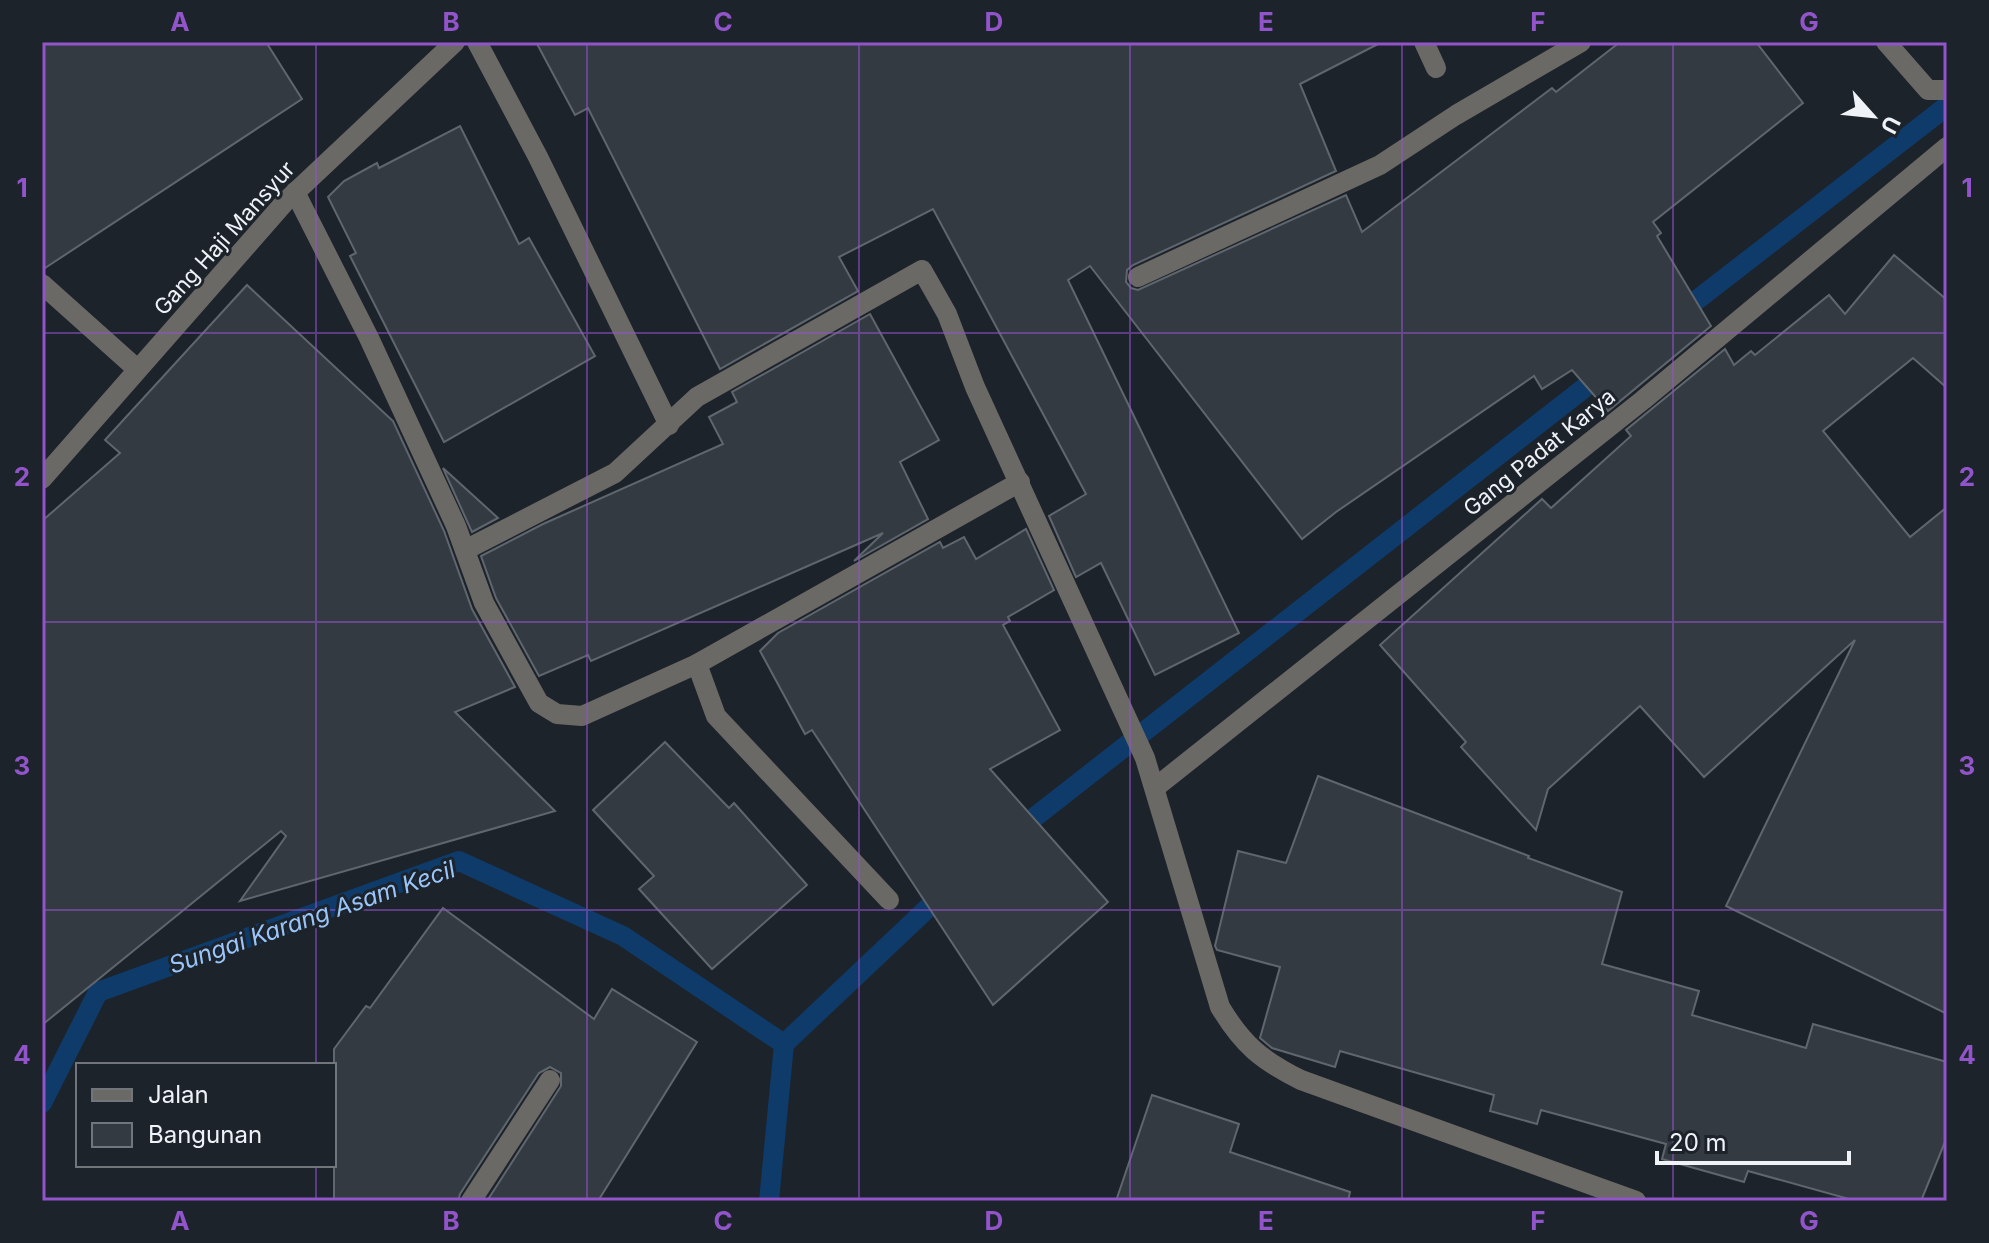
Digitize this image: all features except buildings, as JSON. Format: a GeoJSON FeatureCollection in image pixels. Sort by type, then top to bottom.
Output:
{"type":"FeatureCollection","features":[{"type":"Feature","properties":{"kind":"street","name":"Gang Haji Mansyur"},"geometry":{"type":"LineString","coordinates":[[42,479],[295,192],[455,42]]}},
{"type":"Feature","properties":{"kind":"street"},"geometry":{"type":"LineString","coordinates":[[477,42],[538,157],[669,425]]}},
{"type":"Feature","properties":{"kind":"street"},"geometry":{"type":"LineString","coordinates":[[1424,42],[1436,68]]}},
{"type":"Feature","properties":{"kind":"street"},"geometry":{"type":"LineString","coordinates":[[1138,277],[1380,165],[1456,115],[1581,42]]}},
{"type":"Feature","properties":{"kind":"street"},"geometry":{"type":"LineString","coordinates":[[1886,42],[1928,90],[1947,90]]}},
{"type":"Feature","properties":{"kind":"street","name":"Gang Padat Karya"},"geometry":{"type":"LineString","coordinates":[[1156,787],[1643,400],[1947,147]]}},
{"type":"Feature","properties":{"kind":"street"},"geometry":{"type":"LineString","coordinates":[[295,192],[369,338],[465,550],[484,603],[539,703],[557,714],[582,716],[598,711],[697,664],[1020,482]]}},
{"type":"Feature","properties":{"kind":"street"},"geometry":{"type":"LineString","coordinates":[[465,550],[615,473],[697,397],[922,270],[947,314],[975,387],[1145,758],[1220,1007],[1235,1032],[1251,1050],[1301,1080],[1636,1201]]}},
{"type":"Feature","properties":{"kind":"street"},"geometry":{"type":"LineString","coordinates":[[42,284],[137,369]]}},
{"type":"Feature","properties":{"kind":"street"},"geometry":{"type":"LineString","coordinates":[[697,664],[716,716],[889,900]]}},
{"type":"Feature","properties":{"kind":"street"},"geometry":{"type":"LineString","coordinates":[[471,1201],[550,1080]]}},
{"type":"Feature","properties":{"kind":"waterway"},"geometry":{"type":"LineString","coordinates":[[1675,317],[1947,106]]}},
{"type":"Feature","properties":{"kind":"waterway"},"geometry":{"type":"LineString","coordinates":[[1013,834],[1606,371]]}},
{"type":"Feature","properties":{"kind":"waterway","name":"Sungai Karang Asam Kecil"},"geometry":{"type":"LineString","coordinates":[[42,1103],[98,992],[459,861],[623,936],[784,1044],[769,1201]]}},
{"type":"Feature","properties":{"kind":"waterway"},"geometry":{"type":"LineString","coordinates":[[784,1044],[949,888]]}}]}
